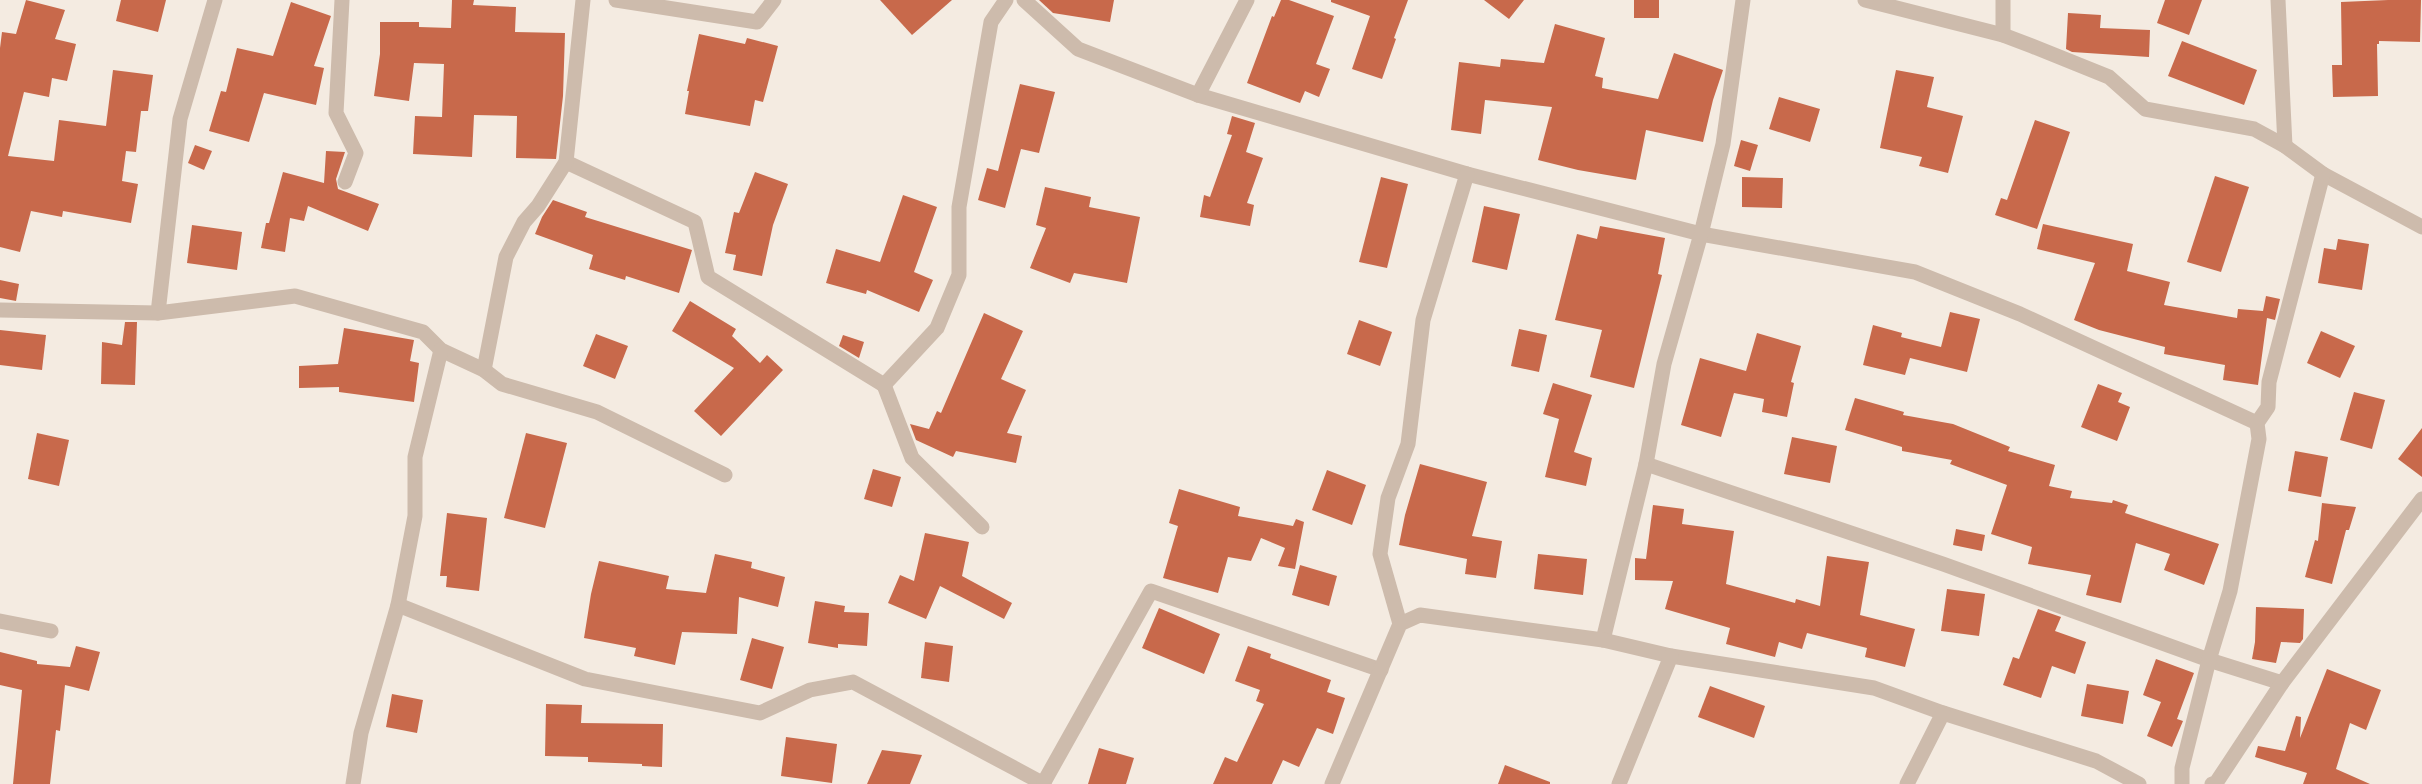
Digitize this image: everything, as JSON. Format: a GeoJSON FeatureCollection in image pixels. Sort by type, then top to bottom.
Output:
{"type":"FeatureCollection","features":[{"type":"Feature","properties":{"kind":"street"},"geometry":{"type":"LineString","coordinates":[[158,313],[180,119],[215,0]]}},
{"type":"Feature","properties":{"kind":"street"},"geometry":{"type":"LineString","coordinates":[[342,0],[336,113],[356,153],[345,182]]}},
{"type":"Feature","properties":{"kind":"street"},"geometry":{"type":"LineString","coordinates":[[484,370],[506,257],[524,222],[538,206],[566,162],[583,0]]}},
{"type":"Feature","properties":{"kind":"street"},"geometry":{"type":"LineString","coordinates":[[616,0],[757,22],[774,0]]}},
{"type":"Feature","properties":{"kind":"street"},"geometry":{"type":"LineString","coordinates":[[884,385],[937,328],[959,275],[961,196],[991,22],[1006,0]]}},
{"type":"Feature","properties":{"kind":"street"},"geometry":{"type":"LineString","coordinates":[[1024,0],[1078,49],[1198,95],[1467,174],[1701,234],[1915,272],[2020,314],[2257,423]]}},
{"type":"Feature","properties":{"kind":"street"},"geometry":{"type":"LineString","coordinates":[[1198,95],[1247,0]]}},
{"type":"Feature","properties":{"kind":"street"},"geometry":{"type":"LineString","coordinates":[[1603,640],[1646,464],[1664,364],[1701,234],[1723,144],[1743,0]]}},
{"type":"Feature","properties":{"kind":"street"},"geometry":{"type":"LineString","coordinates":[[1865,0],[2003,35],[2109,77],[2145,109],[2254,129],[2285,146],[2323,174],[2422,227]]}},
{"type":"Feature","properties":{"kind":"street"},"geometry":{"type":"LineString","coordinates":[[2003,0],[2003,35]]}},
{"type":"Feature","properties":{"kind":"street"},"geometry":{"type":"LineString","coordinates":[[2278,0],[2285,146]]}},
{"type":"Feature","properties":{"kind":"street"},"geometry":{"type":"LineString","coordinates":[[566,162],[696,222],[708,277],[884,385],[912,458],[982,527]]}},
{"type":"Feature","properties":{"kind":"street"},"geometry":{"type":"LineString","coordinates":[[1332,784],[1400,624],[1380,554],[1386,509],[1408,444],[1422,320],[1467,174]]}},
{"type":"Feature","properties":{"kind":"street"},"geometry":{"type":"LineString","coordinates":[[2182,784],[2182,768],[2209,660],[2230,591],[2259,439],[2257,423],[2268,407],[2270,382],[2323,174]]}},
{"type":"Feature","properties":{"kind":"street"},"geometry":{"type":"LineString","coordinates":[[0,310],[158,313],[295,296],[423,332],[441,351],[484,370],[502,384],[597,412],[724,475]]}},
{"type":"Feature","properties":{"kind":"street"},"geometry":{"type":"LineString","coordinates":[[353,784],[361,733],[399,605],[414,516],[414,457],[441,351]]}},
{"type":"Feature","properties":{"kind":"street"},"geometry":{"type":"LineString","coordinates":[[1646,464],[1943,564],[2209,660],[2282,683]]}},
{"type":"Feature","properties":{"kind":"street"},"geometry":{"type":"LineString","coordinates":[[2212,784],[2216,783],[2282,683],[2422,499]]}},
{"type":"Feature","properties":{"kind":"street"},"geometry":{"type":"LineString","coordinates":[[399,605],[585,679],[760,714],[810,690],[852,682],[1044,783],[1151,591],[1381,670]]}},
{"type":"Feature","properties":{"kind":"street"},"geometry":{"type":"LineString","coordinates":[[1400,624],[1420,615],[1603,640],[1671,656],[1874,688],[1943,714],[2096,761],[2139,784]]}},
{"type":"Feature","properties":{"kind":"street"},"geometry":{"type":"LineString","coordinates":[[0,621],[51,632]]}},
{"type":"Feature","properties":{"kind":"street"},"geometry":{"type":"LineString","coordinates":[[1619,784],[1671,656]]}},
{"type":"Feature","properties":{"kind":"street"},"geometry":{"type":"LineString","coordinates":[[1907,784],[1943,714]]}},
{"type":"Feature","properties":{"kind":"building"},"geometry":{"type":"Polygon","coordinates":[[[26,0],[65,10],[55,39],[76,44],[67,81],[52,78],[49,97],[24,92],[8,156],[54,161],[59,120],[106,126],[113,70],[153,75],[148,111],[141,111],[136,152],[126,151],[122,181],[138,184],[131,223],[63,211],[62,217],[31,211],[20,252],[0,247],[0,48],[2,32],[16,34],[26,0]]]}},
{"type":"Feature","properties":{"kind":"building"},"geometry":{"type":"Polygon","coordinates":[[[121,0],[166,0],[158,32],[116,21],[121,0]]]}},
{"type":"Feature","properties":{"kind":"building"},"geometry":{"type":"Polygon","coordinates":[[[452,0],[474,0],[473,5],[516,7],[515,32],[565,33],[563,96],[556,159],[516,158],[517,116],[474,115],[472,157],[413,154],[415,116],[442,117],[444,64],[414,63],[409,101],[374,96],[380,54],[380,22],[419,22],[419,27],[451,28],[452,0]]]}},
{"type":"Feature","properties":{"kind":"building"},"geometry":{"type":"Polygon","coordinates":[[[880,0],[952,0],[912,35],[880,0]]]}},
{"type":"Feature","properties":{"kind":"building"},"geometry":{"type":"Polygon","coordinates":[[[1039,0],[1114,0],[1110,22],[1053,13],[1039,0]]]}},
{"type":"Feature","properties":{"kind":"building"},"geometry":{"type":"Polygon","coordinates":[[[1281,0],[1289,0],[1334,16],[1316,64],[1330,69],[1319,97],[1305,91],[1300,103],[1247,83],[1272,16],[1274,17],[1281,0]]]}},
{"type":"Feature","properties":{"kind":"building"},"geometry":{"type":"Polygon","coordinates":[[[1331,0],[1408,0],[1382,79],[1352,69],[1370,16],[1331,2],[1331,0]]]}},
{"type":"Feature","properties":{"kind":"building"},"geometry":{"type":"Polygon","coordinates":[[[1484,0],[1524,0],[1509,19],[1484,0]]]}},
{"type":"Feature","properties":{"kind":"building"},"geometry":{"type":"Polygon","coordinates":[[[1634,0],[1659,0],[1659,18],[1634,18],[1634,0]]]}},
{"type":"Feature","properties":{"kind":"building"},"geometry":{"type":"Polygon","coordinates":[[[2165,0],[2202,0],[2189,35],[2157,23],[2165,0]]]}},
{"type":"Feature","properties":{"kind":"building"},"geometry":{"type":"Polygon","coordinates":[[[2421,0],[2420,42],[2379,41],[2377,44],[2378,96],[2333,97],[2332,65],[2342,65],[2341,2],[2421,0]]]}},
{"type":"Feature","properties":{"kind":"building"},"geometry":{"type":"Polygon","coordinates":[[[291,2],[331,16],[314,66],[324,68],[316,105],[264,93],[249,142],[209,131],[221,91],[226,92],[237,48],[273,56],[291,2]]]}},
{"type":"Feature","properties":{"kind":"building"},"geometry":{"type":"Polygon","coordinates":[[[2068,13],[2101,15],[2100,28],[2150,30],[2149,57],[2072,52],[2066,49],[2068,13]]]}},
{"type":"Feature","properties":{"kind":"building"},"geometry":{"type":"Polygon","coordinates":[[[1555,24],[1605,38],[1595,76],[1603,78],[1602,88],[1658,99],[1674,53],[1723,70],[1703,142],[1646,130],[1636,180],[1538,160],[1552,107],[1485,100],[1481,134],[1451,130],[1459,62],[1500,67],[1501,59],[1544,63],[1555,24]]]}},
{"type":"Feature","properties":{"kind":"building"},"geometry":{"type":"Polygon","coordinates":[[[699,34],[745,44],[747,38],[778,46],[763,102],[755,100],[750,126],[685,114],[689,91],[687,91],[699,34]]]}},
{"type":"Feature","properties":{"kind":"building"},"geometry":{"type":"Polygon","coordinates":[[[2182,41],[2257,70],[2244,105],[2168,76],[2182,41]]]}},
{"type":"Feature","properties":{"kind":"building"},"geometry":{"type":"Polygon","coordinates":[[[1896,70],[1934,77],[1927,107],[1963,116],[1948,173],[1919,166],[1922,157],[1880,148],[1896,70]]]}},
{"type":"Feature","properties":{"kind":"building"},"geometry":{"type":"Polygon","coordinates":[[[1020,84],[1055,92],[1039,153],[1021,149],[1005,208],[978,200],[987,168],[998,171],[1020,84]]]}},
{"type":"Feature","properties":{"kind":"building"},"geometry":{"type":"Polygon","coordinates":[[[1779,97],[1820,109],[1810,142],[1769,129],[1779,97]]]}},
{"type":"Feature","properties":{"kind":"building"},"geometry":{"type":"Polygon","coordinates":[[[1232,116],[1255,123],[1246,152],[1263,158],[1247,203],[1254,205],[1250,226],[1200,217],[1204,195],[1210,197],[1232,135],[1227,134],[1232,116]]]}},
{"type":"Feature","properties":{"kind":"building"},"geometry":{"type":"Polygon","coordinates":[[[2035,120],[2070,132],[2037,229],[1995,215],[2001,198],[2007,200],[2035,120]]]}},
{"type":"Feature","properties":{"kind":"building"},"geometry":{"type":"Polygon","coordinates":[[[1741,140],[1758,145],[1750,171],[1734,166],[1741,140]]]}},
{"type":"Feature","properties":{"kind":"building"},"geometry":{"type":"Polygon","coordinates":[[[195,145],[212,151],[204,170],[188,163],[195,145]]]}},
{"type":"Feature","properties":{"kind":"building"},"geometry":{"type":"Polygon","coordinates":[[[326,151],[345,152],[336,179],[338,189],[379,204],[368,231],[308,206],[304,221],[290,218],[285,252],[261,248],[266,223],[269,223],[283,172],[324,183],[326,151]]]}},
{"type":"Feature","properties":{"kind":"building"},"geometry":{"type":"Polygon","coordinates":[[[755,172],[788,184],[773,225],[762,276],[733,270],[736,255],[725,253],[734,212],[739,213],[755,172]]]}},
{"type":"Feature","properties":{"kind":"building"},"geometry":{"type":"Polygon","coordinates":[[[2215,176],[2249,187],[2221,272],[2187,262],[2215,176]]]}},
{"type":"Feature","properties":{"kind":"building"},"geometry":{"type":"Polygon","coordinates":[[[1381,177],[1408,184],[1387,268],[1359,262],[1381,177]]]}},
{"type":"Feature","properties":{"kind":"building"},"geometry":{"type":"Polygon","coordinates":[[[1742,177],[1783,178],[1782,208],[1742,207],[1742,177]]]}},
{"type":"Feature","properties":{"kind":"building"},"geometry":{"type":"Polygon","coordinates":[[[1045,187],[1091,197],[1089,207],[1140,217],[1127,283],[1074,273],[1070,283],[1030,268],[1046,228],[1036,225],[1045,187]]]}},
{"type":"Feature","properties":{"kind":"building"},"geometry":{"type":"Polygon","coordinates":[[[903,195],[937,207],[914,272],[933,280],[919,312],[867,290],[866,294],[826,283],[836,249],[880,262],[903,195]]]}},
{"type":"Feature","properties":{"kind":"building"},"geometry":{"type":"Polygon","coordinates":[[[553,200],[587,212],[585,217],[692,250],[679,293],[626,276],[625,280],[589,269],[593,255],[535,234],[553,200]]]}},
{"type":"Feature","properties":{"kind":"building"},"geometry":{"type":"Polygon","coordinates":[[[1484,206],[1520,214],[1507,270],[1472,262],[1484,206]]]}},
{"type":"Feature","properties":{"kind":"building"},"geometry":{"type":"Polygon","coordinates":[[[2043,224],[2133,244],[2127,271],[2170,282],[2164,305],[2237,318],[2238,309],[2263,311],[2266,296],[2280,299],[2275,320],[2267,318],[2258,385],[2223,380],[2225,365],[2164,354],[2165,347],[2099,330],[2074,320],[2095,263],[2037,249],[2043,224]]]}},
{"type":"Feature","properties":{"kind":"building"},"geometry":{"type":"Polygon","coordinates":[[[192,225],[242,232],[237,270],[187,263],[192,225]]]}},
{"type":"Feature","properties":{"kind":"building"},"geometry":{"type":"Polygon","coordinates":[[[1600,226],[1665,238],[1658,274],[1662,275],[1634,388],[1590,377],[1602,330],[1555,320],[1577,234],[1597,239],[1600,226]]]}},
{"type":"Feature","properties":{"kind":"building"},"geometry":{"type":"Polygon","coordinates":[[[2338,239],[2369,244],[2362,290],[2318,283],[2324,248],[2336,250],[2338,239]]]}},
{"type":"Feature","properties":{"kind":"building"},"geometry":{"type":"Polygon","coordinates":[[[0,280],[19,284],[16,301],[0,298],[0,280]]]}},
{"type":"Feature","properties":{"kind":"building"},"geometry":{"type":"Polygon","coordinates":[[[690,301],[736,329],[732,336],[760,363],[767,355],[783,370],[721,436],[694,411],[734,368],[672,331],[690,301]]]}},
{"type":"Feature","properties":{"kind":"building"},"geometry":{"type":"Polygon","coordinates":[[[1950,312],[1980,319],[1967,372],[1910,358],[1905,375],[1863,365],[1873,325],[1902,333],[1901,337],[1941,347],[1950,312]]]}},
{"type":"Feature","properties":{"kind":"building"},"geometry":{"type":"Polygon","coordinates":[[[984,313],[1023,331],[1001,379],[1026,390],[1007,433],[1022,436],[1016,463],[956,451],[953,457],[916,440],[910,424],[929,429],[937,411],[941,413],[984,313]]]}},
{"type":"Feature","properties":{"kind":"building"},"geometry":{"type":"Polygon","coordinates":[[[1359,320],[1392,332],[1380,366],[1347,354],[1359,320]]]}},
{"type":"Feature","properties":{"kind":"building"},"geometry":{"type":"Polygon","coordinates":[[[125,322],[137,322],[135,385],[101,384],[102,342],[122,345],[125,322]]]}},
{"type":"Feature","properties":{"kind":"building"},"geometry":{"type":"Polygon","coordinates":[[[344,328],[414,340],[410,361],[419,363],[414,402],[339,392],[339,387],[299,388],[299,366],[338,364],[344,328]]]}},
{"type":"Feature","properties":{"kind":"building"},"geometry":{"type":"Polygon","coordinates":[[[1519,329],[1547,335],[1539,372],[1511,366],[1519,329]]]}},
{"type":"Feature","properties":{"kind":"building"},"geometry":{"type":"Polygon","coordinates":[[[0,330],[46,335],[42,370],[0,365],[0,330]]]}},
{"type":"Feature","properties":{"kind":"building"},"geometry":{"type":"Polygon","coordinates":[[[2321,331],[2355,346],[2340,378],[2307,363],[2321,331]]]}},
{"type":"Feature","properties":{"kind":"building"},"geometry":{"type":"Polygon","coordinates":[[[1757,333],[1801,346],[1791,382],[1794,383],[1787,417],[1762,412],[1764,399],[1734,393],[1721,437],[1681,425],[1700,358],[1746,371],[1757,333]]]}},
{"type":"Feature","properties":{"kind":"building"},"geometry":{"type":"Polygon","coordinates":[[[596,334],[628,346],[615,379],[583,366],[596,334]]]}},
{"type":"Feature","properties":{"kind":"building"},"geometry":{"type":"Polygon","coordinates":[[[843,335],[864,342],[859,358],[839,346],[843,335]]]}},
{"type":"Feature","properties":{"kind":"building"},"geometry":{"type":"Polygon","coordinates":[[[1553,383],[1592,395],[1574,452],[1592,458],[1586,486],[1545,477],[1559,419],[1543,414],[1553,383]]]}},
{"type":"Feature","properties":{"kind":"building"},"geometry":{"type":"Polygon","coordinates":[[[2098,384],[2122,393],[2118,402],[2130,407],[2117,441],[2081,427],[2098,384]]]}},
{"type":"Feature","properties":{"kind":"building"},"geometry":{"type":"Polygon","coordinates":[[[2354,392],[2385,400],[2372,449],[2340,440],[2354,392]]]}},
{"type":"Feature","properties":{"kind":"building"},"geometry":{"type":"Polygon","coordinates":[[[1855,398],[1904,412],[1903,415],[1953,424],[2010,447],[2008,451],[2055,465],[2049,486],[2072,491],[2070,498],[2112,503],[2113,500],[2128,505],[2125,513],[2219,544],[2204,585],[2164,570],[2170,554],[2136,543],[2121,603],[2086,595],[2091,575],[2028,564],[2032,547],[1991,534],[2007,485],[1950,464],[1952,460],[1902,451],[1902,447],[1845,430],[1855,398]]]}},
{"type":"Feature","properties":{"kind":"building"},"geometry":{"type":"Polygon","coordinates":[[[2422,428],[2422,477],[2398,459],[2422,428]]]}},
{"type":"Feature","properties":{"kind":"building"},"geometry":{"type":"Polygon","coordinates":[[[37,433],[69,440],[59,486],[28,479],[37,433]]]}},
{"type":"Feature","properties":{"kind":"building"},"geometry":{"type":"Polygon","coordinates":[[[526,433],[567,443],[545,528],[504,518],[526,433]]]}},
{"type":"Feature","properties":{"kind":"building"},"geometry":{"type":"Polygon","coordinates":[[[1792,437],[1837,446],[1830,483],[1784,474],[1792,437]]]}},
{"type":"Feature","properties":{"kind":"building"},"geometry":{"type":"Polygon","coordinates":[[[2295,451],[2328,457],[2321,497],[2288,491],[2295,451]]]}},
{"type":"Feature","properties":{"kind":"building"},"geometry":{"type":"Polygon","coordinates":[[[1420,464],[1487,482],[1472,536],[1502,541],[1496,578],[1465,574],[1467,559],[1399,545],[1420,464]]]}},
{"type":"Feature","properties":{"kind":"building"},"geometry":{"type":"Polygon","coordinates":[[[873,469],[901,477],[892,507],[864,499],[873,469]]]}},
{"type":"Feature","properties":{"kind":"building"},"geometry":{"type":"Polygon","coordinates":[[[1327,470],[1366,485],[1352,525],[1312,510],[1327,470]]]}},
{"type":"Feature","properties":{"kind":"building"},"geometry":{"type":"Polygon","coordinates":[[[1179,489],[1240,507],[1238,516],[1293,526],[1296,519],[1304,522],[1295,569],[1278,566],[1285,548],[1261,538],[1251,561],[1228,557],[1218,593],[1163,578],[1178,526],[1169,523],[1179,489]]]}},
{"type":"Feature","properties":{"kind":"building"},"geometry":{"type":"Polygon","coordinates":[[[2322,503],[2356,507],[2349,530],[2346,530],[2332,584],[2305,577],[2315,540],[2318,541],[2322,503]]]}},
{"type":"Feature","properties":{"kind":"building"},"geometry":{"type":"Polygon","coordinates":[[[1653,505],[1684,509],[1682,524],[1734,531],[1726,584],[1795,603],[1796,599],[1820,606],[1827,556],[1869,562],[1860,615],[1915,629],[1905,667],[1865,657],[1867,648],[1807,633],[1802,649],[1779,642],[1775,657],[1726,644],[1730,628],[1665,609],[1673,581],[1635,580],[1635,558],[1646,559],[1653,505]]]}},
{"type":"Feature","properties":{"kind":"building"},"geometry":{"type":"Polygon","coordinates":[[[447,513],[487,518],[479,591],[446,587],[447,576],[440,576],[447,513]]]}},
{"type":"Feature","properties":{"kind":"building"},"geometry":{"type":"Polygon","coordinates":[[[1956,529],[1985,535],[1982,551],[1953,545],[1956,529]]]}},
{"type":"Feature","properties":{"kind":"building"},"geometry":{"type":"Polygon","coordinates":[[[925,533],[969,542],[962,576],[1012,603],[1004,619],[940,586],[926,619],[888,603],[900,575],[914,581],[925,533]]]}},
{"type":"Feature","properties":{"kind":"building"},"geometry":{"type":"Polygon","coordinates":[[[715,554],[752,562],[751,568],[785,577],[778,607],[739,597],[737,634],[682,632],[675,665],[634,656],[636,648],[584,638],[599,561],[669,576],[666,589],[706,593],[715,554]]]}},
{"type":"Feature","properties":{"kind":"building"},"geometry":{"type":"Polygon","coordinates":[[[1538,554],[1587,559],[1583,595],[1534,589],[1538,554]]]}},
{"type":"Feature","properties":{"kind":"building"},"geometry":{"type":"Polygon","coordinates":[[[1300,565],[1337,576],[1329,606],[1292,595],[1300,565]]]}},
{"type":"Feature","properties":{"kind":"building"},"geometry":{"type":"Polygon","coordinates":[[[1947,589],[1985,594],[1979,636],[1941,631],[1947,589]]]}},
{"type":"Feature","properties":{"kind":"building"},"geometry":{"type":"Polygon","coordinates":[[[815,601],[845,606],[844,612],[869,613],[867,646],[838,644],[838,648],[808,643],[815,601]]]}},
{"type":"Feature","properties":{"kind":"building"},"geometry":{"type":"Polygon","coordinates":[[[2256,607],[2304,609],[2303,639],[2300,643],[2281,642],[2276,663],[2252,659],[2256,607]]]}},
{"type":"Feature","properties":{"kind":"building"},"geometry":{"type":"Polygon","coordinates":[[[1159,608],[1220,634],[1204,674],[1142,648],[1159,608]]]}},
{"type":"Feature","properties":{"kind":"building"},"geometry":{"type":"Polygon","coordinates":[[[2038,609],[2061,617],[2055,631],[2086,642],[2075,674],[2052,666],[2041,698],[2003,685],[2013,657],[2019,659],[2038,609]]]}},
{"type":"Feature","properties":{"kind":"building"},"geometry":{"type":"Polygon","coordinates":[[[752,638],[784,647],[772,689],[740,680],[752,638]]]}},
{"type":"Feature","properties":{"kind":"building"},"geometry":{"type":"Polygon","coordinates":[[[925,642],[953,646],[949,682],[921,678],[925,642]]]}},
{"type":"Feature","properties":{"kind":"building"},"geometry":{"type":"Polygon","coordinates":[[[76,646],[100,652],[89,691],[65,685],[60,731],[56,730],[50,784],[13,784],[22,690],[0,685],[0,652],[37,661],[37,664],[70,667],[76,646]]]}},
{"type":"Feature","properties":{"kind":"building"},"geometry":{"type":"Polygon","coordinates":[[[1248,646],[1271,654],[1270,658],[1331,680],[1327,692],[1345,698],[1333,734],[1317,728],[1299,767],[1283,760],[1272,784],[1213,784],[1225,757],[1237,762],[1264,704],[1256,701],[1260,690],[1235,681],[1248,646]]]}},
{"type":"Feature","properties":{"kind":"building"},"geometry":{"type":"Polygon","coordinates":[[[2156,659],[2194,673],[2177,719],[2183,721],[2172,747],[2147,736],[2161,702],[2143,695],[2156,659]]]}},
{"type":"Feature","properties":{"kind":"building"},"geometry":{"type":"Polygon","coordinates":[[[2327,669],[2381,690],[2366,730],[2350,723],[2336,769],[2370,784],[2303,784],[2307,773],[2255,757],[2258,746],[2285,751],[2296,716],[2301,717],[2300,738],[2327,669]]]}},
{"type":"Feature","properties":{"kind":"building"},"geometry":{"type":"Polygon","coordinates":[[[2087,684],[2129,691],[2123,724],[2081,716],[2087,684]]]}},
{"type":"Feature","properties":{"kind":"building"},"geometry":{"type":"Polygon","coordinates":[[[1710,686],[1765,706],[1754,738],[1698,717],[1710,686]]]}},
{"type":"Feature","properties":{"kind":"building"},"geometry":{"type":"Polygon","coordinates":[[[392,694],[423,700],[417,733],[386,727],[392,694]]]}},
{"type":"Feature","properties":{"kind":"building"},"geometry":{"type":"Polygon","coordinates":[[[546,704],[582,705],[581,723],[663,724],[662,767],[588,762],[588,757],[545,756],[546,704]]]}},
{"type":"Feature","properties":{"kind":"building"},"geometry":{"type":"Polygon","coordinates":[[[786,737],[837,744],[832,783],[781,776],[786,737]]]}},
{"type":"Feature","properties":{"kind":"building"},"geometry":{"type":"Polygon","coordinates":[[[1099,748],[1134,758],[1126,784],[1088,784],[1099,748]]]}},
{"type":"Feature","properties":{"kind":"building"},"geometry":{"type":"Polygon","coordinates":[[[882,750],[922,755],[910,784],[867,784],[882,750]]]}},
{"type":"Feature","properties":{"kind":"building"},"geometry":{"type":"Polygon","coordinates":[[[1505,765],[1550,782],[1550,784],[1498,784],[1505,765]]]}}]}
